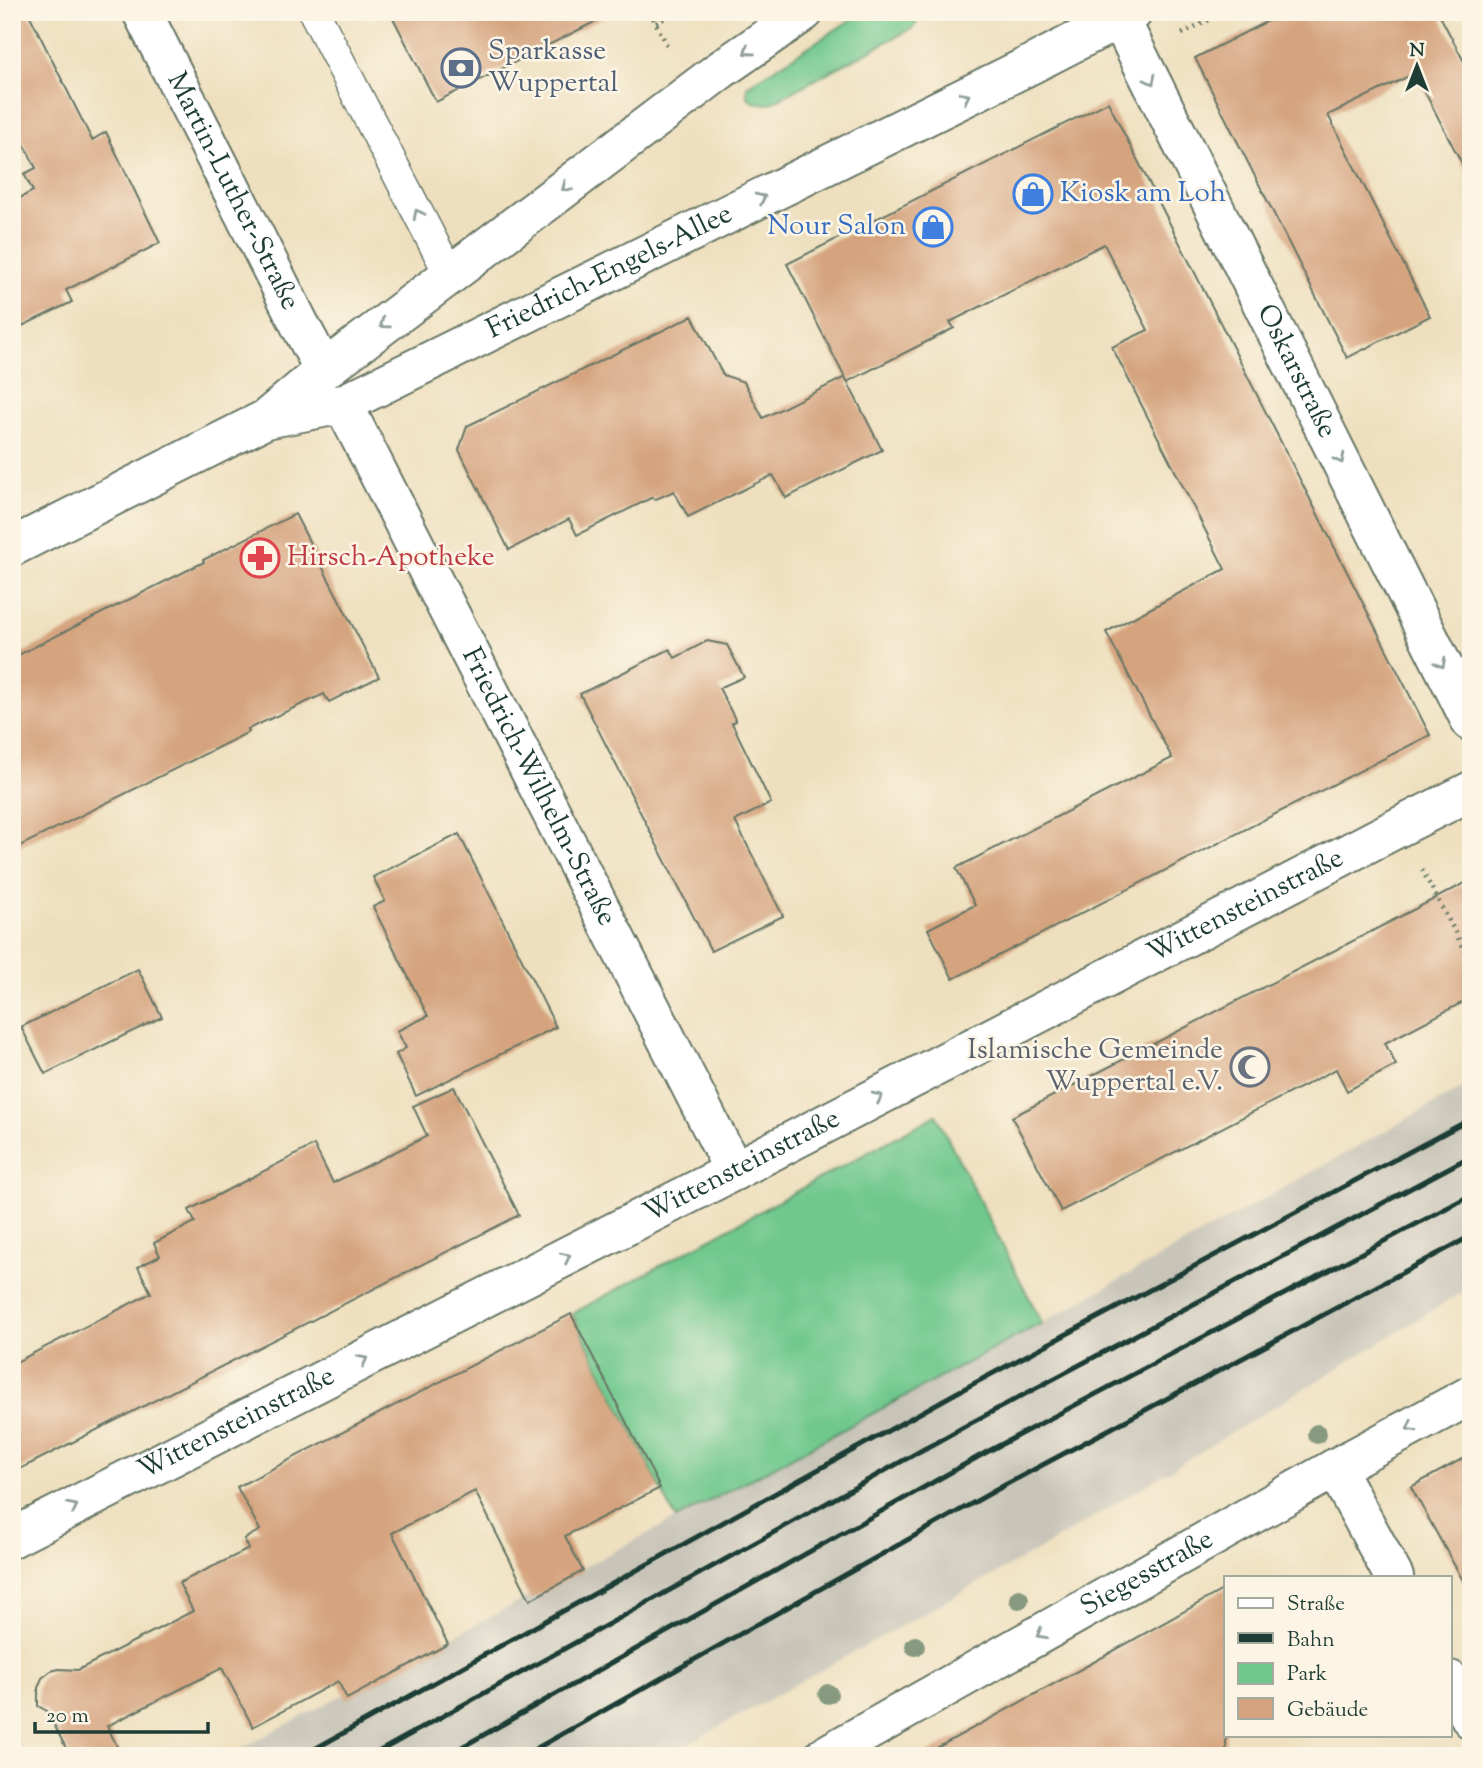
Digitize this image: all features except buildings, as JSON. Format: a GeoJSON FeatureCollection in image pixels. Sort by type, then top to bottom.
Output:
{"type":"FeatureCollection","features":[{"type":"Feature","properties":{"kind":"street","name":"Martin-Luther-Straße"},"geometry":{"type":"LineString","coordinates":[[142,12],[324,370]]}},
{"type":"Feature","properties":{"kind":"street","name":"Friedrich-Engels-Allee"},"geometry":{"type":"LineString","coordinates":[[12,547],[267,419],[324,370],[719,71],[804,12]]}},
{"type":"Feature","properties":{"kind":"street","name":"Friedrich-Engels-Allee"},"geometry":{"type":"LineString","coordinates":[[267,419],[343,404],[1127,16]]}},
{"type":"Feature","properties":{"kind":"street","name":"Oskarstraße"},"geometry":{"type":"LineString","coordinates":[[1127,16],[1471,722]]}},
{"type":"Feature","properties":{"kind":"street","name":"Friedrich-Wilhelm-Straße"},"geometry":{"type":"LineString","coordinates":[[343,404],[734,1171]]}},
{"type":"Feature","properties":{"kind":"street","name":"Wittensteinstraße"},"geometry":{"type":"LineString","coordinates":[[12,1538],[734,1171],[1471,791]]}},
{"type":"Feature","properties":{"kind":"street","name":"Siegesstraße"},"geometry":{"type":"LineString","coordinates":[[824,1756],[1335,1468],[1471,1395]]}},
{"type":"Feature","properties":{"kind":"street"},"geometry":{"type":"LineString","coordinates":[[1335,1468],[1393,1576]]}},
{"type":"Feature","properties":{"kind":"street"},"geometry":{"type":"LineString","coordinates":[[1452,1684],[1471,1719]]}},
{"type":"Feature","properties":{"kind":"lane"},"geometry":{"type":"LineString","coordinates":[[314,12],[450,275]]}},
{"type":"Feature","properties":{"kind":"path"},"geometry":{"type":"LineString","coordinates":[[650,12],[656,23],[677,12]]}},
{"type":"Feature","properties":{"kind":"path"},"geometry":{"type":"LineString","coordinates":[[1212,19],[1225,12]]}},
{"type":"Feature","properties":{"kind":"path"},"geometry":{"type":"LineString","coordinates":[[1420,865],[1471,962]]}},
{"type":"Feature","properties":{"kind":"shaded area"},"geometry":{"type":"Polygon","coordinates":[[[1471,1083],[1471,1287],[1049,1544],[666,1756],[227,1756],[1042,1323],[1471,1083]]]}},
{"type":"Feature","properties":{"kind":"green space"},"geometry":{"type":"Polygon","coordinates":[[[863,12],[920,12],[921,16],[913,28],[769,104],[753,102],[747,96],[747,86],[863,12]]]}},
{"type":"Feature","properties":{"kind":"green space"},"geometry":{"type":"Polygon","coordinates":[[[936,1115],[1042,1323],[676,1519],[572,1314],[936,1115]]]}},
{"type":"Feature","properties":{"kind":"railway"},"geometry":{"type":"LineString","coordinates":[[302,1756],[956,1393],[1471,1119]]}},
{"type":"Feature","properties":{"kind":"railway"},"geometry":{"type":"LineString","coordinates":[[371,1756],[969,1424],[1471,1156]]}},
{"type":"Feature","properties":{"kind":"railway"},"geometry":{"type":"LineString","coordinates":[[446,1756],[985,1453],[1471,1195]]}},
{"type":"Feature","properties":{"kind":"railway"},"geometry":{"type":"LineString","coordinates":[[523,1756],[1005,1485],[1471,1236]]}},
{"type":"Feature","properties":{"kind":"place","name":"Sparkasse Wuppertal"},"geometry":{"type":"Point","coordinates":[461,68]}},
{"type":"Feature","properties":{"kind":"place","name":"Kiosk am Loh"},"geometry":{"type":"Point","coordinates":[1033,194]}},
{"type":"Feature","properties":{"kind":"place","name":"Nour Salon"},"geometry":{"type":"Point","coordinates":[933,227]}},
{"type":"Feature","properties":{"kind":"place","name":"Hirsch-Apotheke"},"geometry":{"type":"Point","coordinates":[260,558]}},
{"type":"Feature","properties":{"kind":"place","name":"Islamische Gemeinde Wuppertal e.V."},"geometry":{"type":"Point","coordinates":[1250,1067]}}]}
